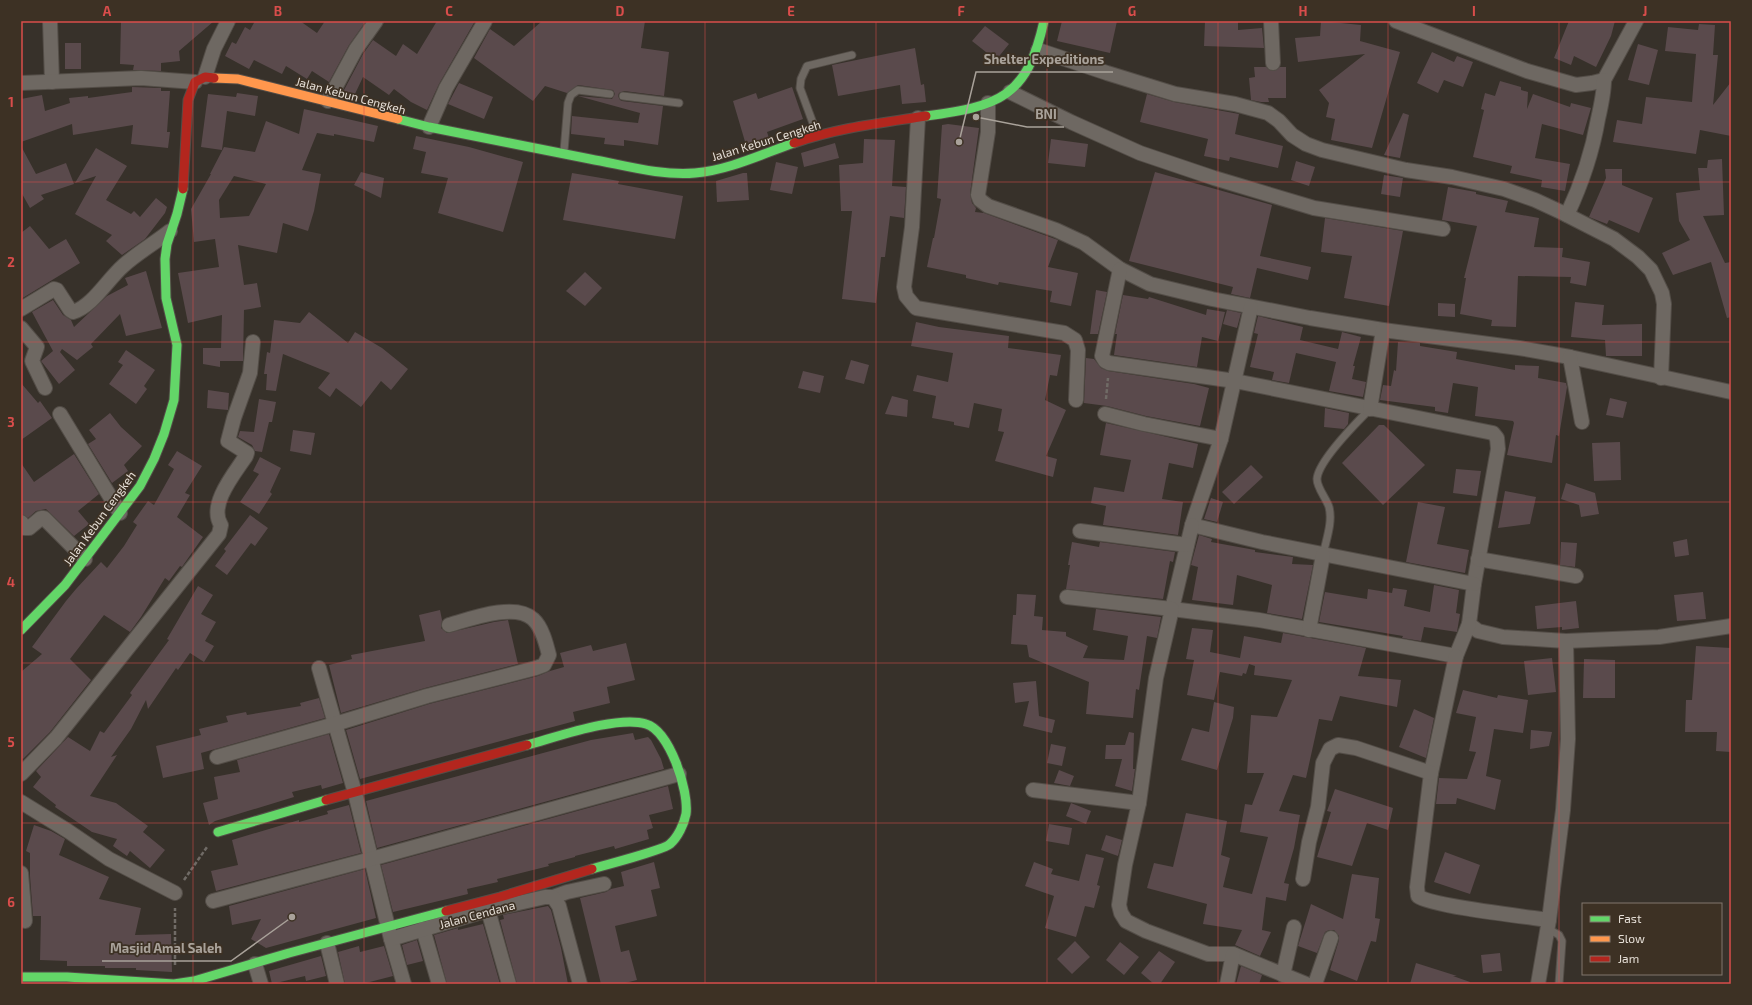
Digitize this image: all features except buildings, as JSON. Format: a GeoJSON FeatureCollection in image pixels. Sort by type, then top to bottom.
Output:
{"type":"FeatureCollection","features":[{"type":"Feature","properties":{"kind":"street"},"geometry":{"type":"LineString","coordinates":[[50,21],[52,82]]}},
{"type":"Feature","properties":{"kind":"street"},"geometry":{"type":"LineString","coordinates":[[21,83],[141,78],[200,79],[228,21]]}},
{"type":"Feature","properties":{"kind":"street"},"geometry":{"type":"LineString","coordinates":[[328,101],[356,49],[376,21]]}},
{"type":"Feature","properties":{"kind":"street"},"geometry":{"type":"LineString","coordinates":[[429,128],[446,88],[485,21]]}},
{"type":"Feature","properties":{"kind":"street","name":"Jalan Kebun Cengkeh"},"geometry":{"type":"LineString","coordinates":[[21,630],[49,602],[85,559],[140,486],[154,459],[164,434],[174,400],[177,345],[166,298],[164,281],[165,259],[170,231],[177,214],[184,183],[188,100],[200,79],[238,79],[429,128],[662,172],[697,173],[748,160],[817,136],[871,123],[918,118],[1000,99],[1010,92],[1025,74],[1038,50],[1044,21]]}},
{"type":"Feature","properties":{"kind":"street"},"geometry":{"type":"LineString","coordinates":[[1271,21],[1273,63]]}},
{"type":"Feature","properties":{"kind":"street"},"geometry":{"type":"LineString","coordinates":[[1396,21],[1527,71],[1569,83],[1583,84],[1604,80]]}},
{"type":"Feature","properties":{"kind":"street"},"geometry":{"type":"LineString","coordinates":[[1567,215],[1581,184],[1593,148],[1604,92],[1604,80],[1636,21]]}},
{"type":"Feature","properties":{"kind":"street"},"geometry":{"type":"LineString","coordinates":[[1038,50],[1175,94],[1235,104],[1268,113],[1279,120],[1297,138],[1306,144],[1322,150],[1406,170],[1452,177],[1504,189],[1535,200],[1614,239],[1638,257],[1651,270],[1662,293],[1664,304],[1661,378]]}},
{"type":"Feature","properties":{"kind":"street"},"geometry":{"type":"LineString","coordinates":[[1010,92],[1071,122],[1140,153],[1214,178],[1314,208],[1443,229]]}},
{"type":"Feature","properties":{"kind":"street"},"geometry":{"type":"LineString","coordinates":[[988,103],[988,132],[978,195],[980,200],[988,206],[1056,230],[1084,242],[1120,269],[1150,284],[1251,307],[1383,330],[1519,348],[1570,357],[1731,392]]}},
{"type":"Feature","properties":{"kind":"street"},"geometry":{"type":"LineString","coordinates":[[918,118],[912,227],[904,287],[906,296],[916,308],[1064,333],[1075,340],[1078,350],[1076,400]]}},
{"type":"Feature","properties":{"kind":"street"},"geometry":{"type":"LineString","coordinates":[[21,309],[54,289],[57,290],[70,310],[73,312],[78,310],[94,298],[123,266],[170,231]]}},
{"type":"Feature","properties":{"kind":"street"},"geometry":{"type":"LineString","coordinates":[[1120,269],[1102,356],[1104,361],[1109,364],[1235,381],[1485,431],[1493,433],[1497,438],[1498,449],[1478,559],[1469,624],[1456,656],[1432,773],[1417,887],[1418,896],[1425,899],[1549,924]]}},
{"type":"Feature","properties":{"kind":"street"},"geometry":{"type":"LineString","coordinates":[[1251,307],[1221,439],[1192,525],[1156,678],[1139,803],[1119,905],[1120,913],[1126,921],[1146,931],[1208,954],[1233,954],[1306,984]]}},
{"type":"Feature","properties":{"kind":"street"},"geometry":{"type":"LineString","coordinates":[[21,328],[37,348],[32,361],[45,388]]}},
{"type":"Feature","properties":{"kind":"street"},"geometry":{"type":"LineString","coordinates":[[1370,409],[1383,330]]}},
{"type":"Feature","properties":{"kind":"street"},"geometry":{"type":"LineString","coordinates":[[21,774],[56,738],[219,534],[221,525],[216,519],[216,512],[228,483],[247,453],[228,441],[234,418],[250,373],[253,342]]}},
{"type":"Feature","properties":{"kind":"street"},"geometry":{"type":"LineString","coordinates":[[1570,357],[1582,422]]}},
{"type":"Feature","properties":{"kind":"street"},"geometry":{"type":"LineString","coordinates":[[60,414],[120,513]]}},
{"type":"Feature","properties":{"kind":"street"},"geometry":{"type":"LineString","coordinates":[[1105,414],[1144,424],[1221,439]]}},
{"type":"Feature","properties":{"kind":"street"},"geometry":{"type":"LineString","coordinates":[[21,522],[25,528],[29,528],[41,518],[44,518],[85,559]]}},
{"type":"Feature","properties":{"kind":"street"},"geometry":{"type":"LineString","coordinates":[[1192,525],[1323,555],[1474,584]]}},
{"type":"Feature","properties":{"kind":"street"},"geometry":{"type":"LineString","coordinates":[[1080,531],[1187,545]]}},
{"type":"Feature","properties":{"kind":"street"},"geometry":{"type":"LineString","coordinates":[[1309,630],[1323,555]]}},
{"type":"Feature","properties":{"kind":"street"},"geometry":{"type":"LineString","coordinates":[[1478,559],[1576,576]]}},
{"type":"Feature","properties":{"kind":"street"},"geometry":{"type":"LineString","coordinates":[[1067,597],[1259,620],[1456,656]]}},
{"type":"Feature","properties":{"kind":"street"},"geometry":{"type":"LineString","coordinates":[[217,757],[335,724],[427,696],[536,668],[544,665],[549,655],[537,624],[532,618],[524,613],[498,612],[449,625]]}},
{"type":"Feature","properties":{"kind":"street"},"geometry":{"type":"LineString","coordinates":[[1469,624],[1478,632],[1496,636],[1566,641],[1659,637],[1731,626]]}},
{"type":"Feature","properties":{"kind":"street"},"geometry":{"type":"LineString","coordinates":[[1538,984],[1549,924],[1563,810],[1568,739],[1566,641]]}},
{"type":"Feature","properties":{"kind":"street"},"geometry":{"type":"LineString","coordinates":[[319,668],[355,793],[389,933],[404,984]]}},
{"type":"Feature","properties":{"kind":"street"},"geometry":{"type":"LineString","coordinates":[[21,977],[75,977],[147,984],[195,983],[255,964],[327,944],[389,933],[669,845],[682,827],[687,804],[679,774],[664,738],[654,727],[640,722],[588,729],[321,801],[218,832]]}},
{"type":"Feature","properties":{"kind":"street"},"geometry":{"type":"LineString","coordinates":[[1303,879],[1309,842],[1318,808],[1323,763],[1330,749],[1338,745],[1356,748],[1432,773]]}},
{"type":"Feature","properties":{"kind":"street"},"geometry":{"type":"LineString","coordinates":[[213,901],[372,859],[679,774]]}},
{"type":"Feature","properties":{"kind":"street"},"geometry":{"type":"LineString","coordinates":[[1033,790],[1139,803]]}},
{"type":"Feature","properties":{"kind":"street"},"geometry":{"type":"LineString","coordinates":[[21,805],[21,802],[68,830],[109,859],[175,893]]}},
{"type":"Feature","properties":{"kind":"street"},"geometry":{"type":"LineString","coordinates":[[21,873],[24,921]]}},
{"type":"Feature","properties":{"kind":"street","name":"Jalan Cendana"},"geometry":{"type":"LineString","coordinates":[[389,933],[423,929],[488,910],[545,896],[556,902],[567,892],[604,884]]}},
{"type":"Feature","properties":{"kind":"street"},"geometry":{"type":"LineString","coordinates":[[556,902],[580,984]]}},
{"type":"Feature","properties":{"kind":"street"},"geometry":{"type":"LineString","coordinates":[[488,910],[509,984]]}},
{"type":"Feature","properties":{"kind":"street"},"geometry":{"type":"LineString","coordinates":[[1283,975],[1294,927]]}},
{"type":"Feature","properties":{"kind":"street"},"geometry":{"type":"LineString","coordinates":[[423,929],[439,984]]}},
{"type":"Feature","properties":{"kind":"street"},"geometry":{"type":"LineString","coordinates":[[1315,984],[1331,938]]}},
{"type":"Feature","properties":{"kind":"street"},"geometry":{"type":"LineString","coordinates":[[327,944],[337,984]]}},
{"type":"Feature","properties":{"kind":"street"},"geometry":{"type":"LineString","coordinates":[[1227,984],[1233,954]]}},
{"type":"Feature","properties":{"kind":"street"},"geometry":{"type":"LineString","coordinates":[[255,964],[261,984]]}},
{"type":"Feature","properties":{"kind":"lane"},"geometry":{"type":"LineString","coordinates":[[817,136],[800,88],[801,79],[807,66],[852,55]]}},
{"type":"Feature","properties":{"kind":"lane"},"geometry":{"type":"LineString","coordinates":[[563,154],[568,104],[572,95],[578,90],[610,94]]}},
{"type":"Feature","properties":{"kind":"lane"},"geometry":{"type":"LineString","coordinates":[[623,96],[679,104]]}},
{"type":"Feature","properties":{"kind":"lane"},"geometry":{"type":"LineString","coordinates":[[1323,555],[1330,518],[1329,506],[1317,480],[1318,472],[1346,433],[1370,409]]}},
{"type":"Feature","properties":{"kind":"lane"},"geometry":{"type":"LineString","coordinates":[[1549,924],[1559,935],[1562,941],[1559,984]]}},
{"type":"Feature","properties":{"kind":"path"},"geometry":{"type":"LineString","coordinates":[[1105,414],[1109,364]]}},
{"type":"Feature","properties":{"kind":"traffic: fast"},"geometry":{"type":"LineString","coordinates":[[926,116],[973,108],[991,102],[1006,94],[1018,82],[1029,67],[1037,47],[1044,21]]}},
{"type":"Feature","properties":{"kind":"traffic: fast"},"geometry":{"type":"LineString","coordinates":[[398,119],[429,127],[642,169],[682,174],[720,169],[794,143]]}},
{"type":"Feature","properties":{"kind":"traffic: fast"},"geometry":{"type":"LineString","coordinates":[[21,630],[65,585],[140,486],[154,459],[164,434],[174,400],[177,345],[166,298],[165,259],[167,244],[177,214],[183,189]]}},
{"type":"Feature","properties":{"kind":"traffic: fast"},"geometry":{"type":"LineString","coordinates":[[527,745],[587,728],[620,722],[634,722],[646,724],[655,729],[670,749],[681,777],[686,804],[685,818],[678,834],[673,841],[665,847],[592,869]]}},
{"type":"Feature","properties":{"kind":"traffic: fast"},"geometry":{"type":"LineString","coordinates":[[218,832],[326,800]]}},
{"type":"Feature","properties":{"kind":"traffic: fast"},"geometry":{"type":"LineString","coordinates":[[21,977],[67,977],[174,984],[194,981],[289,953],[446,911]]}},
{"type":"Feature","properties":{"kind":"traffic: slow"},"geometry":{"type":"LineString","coordinates":[[214,78],[238,79],[398,119]]}},
{"type":"Feature","properties":{"kind":"traffic: jam"},"geometry":{"type":"LineString","coordinates":[[183,189],[188,100],[195,82],[205,77],[214,78]]}},
{"type":"Feature","properties":{"kind":"traffic: jam"},"geometry":{"type":"LineString","coordinates":[[794,143],[826,133],[926,116]]}},
{"type":"Feature","properties":{"kind":"traffic: jam"},"geometry":{"type":"LineString","coordinates":[[326,800],[527,745]]}},
{"type":"Feature","properties":{"kind":"traffic: jam"},"geometry":{"type":"LineString","coordinates":[[446,911],[500,897],[592,869]]}},
{"type":"Feature","properties":{"kind":"place","name":"BNI"},"geometry":{"type":"Point","coordinates":[976,117]}},
{"type":"Feature","properties":{"kind":"place","name":"Shelter Expeditions"},"geometry":{"type":"Point","coordinates":[959,142]}},
{"type":"Feature","properties":{"kind":"place","name":"Masjid Amal Saleh"},"geometry":{"type":"Point","coordinates":[292,917]}}]}
